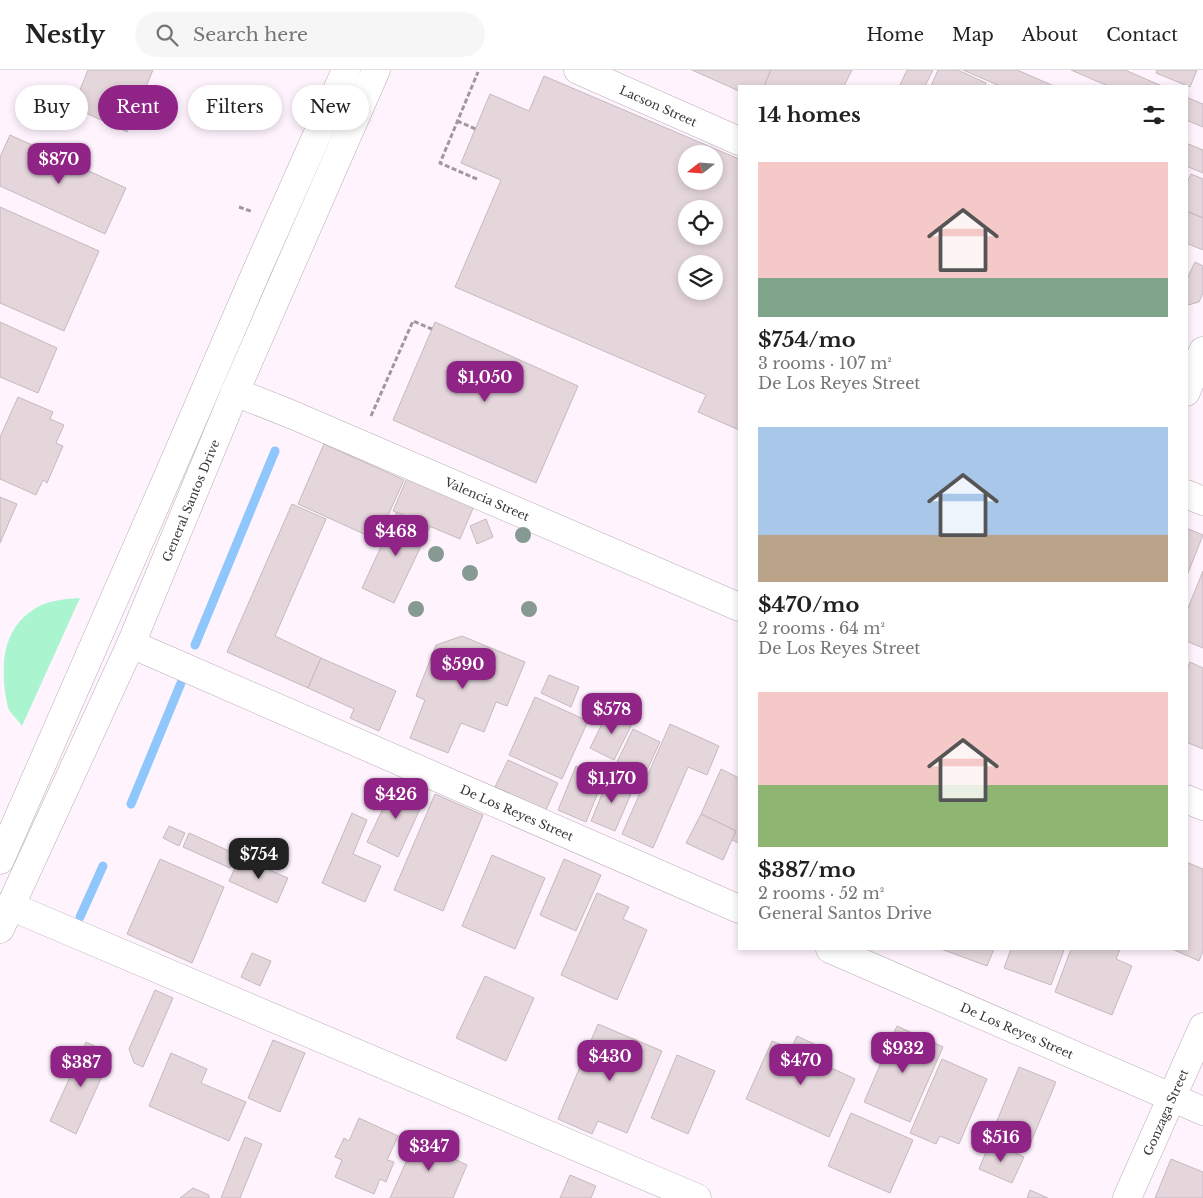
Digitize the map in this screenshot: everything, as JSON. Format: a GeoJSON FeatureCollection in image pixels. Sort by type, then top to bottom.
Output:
{"type":"FeatureCollection","features":[{"type":"Feature","properties":{"kind":"main road"},"geometry":{"type":"LineString","coordinates":[[0,860],[346,70]]}},
{"type":"Feature","properties":{"kind":"main road","name":"General Santos Drive"},"geometry":{"type":"LineString","coordinates":[[5,918],[131,644],[235,392],[376,70]]}},
{"type":"Feature","properties":{"kind":"main road","name":"Lacson Street"},"geometry":{"type":"LineString","coordinates":[[578,70],[738,142]]}},
{"type":"Feature","properties":{"kind":"main road"},"geometry":{"type":"LineString","coordinates":[[1188,341],[1203,349],[1188,387]]}},
{"type":"Feature","properties":{"kind":"main road","name":"Valencia Street"},"geometry":{"type":"LineString","coordinates":[[235,392],[293,415],[738,607]]}},
{"type":"Feature","properties":{"kind":"main road"},"geometry":{"type":"LineString","coordinates":[[1188,495],[1203,501]]}},
{"type":"Feature","properties":{"kind":"main road","name":"De Los Reyes Street"},"geometry":{"type":"LineString","coordinates":[[131,644],[738,909]]}},
{"type":"Feature","properties":{"kind":"main road"},"geometry":{"type":"LineString","coordinates":[[1188,800],[1203,806]]}},
{"type":"Feature","properties":{"kind":"main road"},"geometry":{"type":"LineString","coordinates":[[5,918],[697,1198]]}},
{"type":"Feature","properties":{"kind":"main road","name":"De Los Reyes Street"},"geometry":{"type":"LineString","coordinates":[[832,950],[1203,1111]]}},
{"type":"Feature","properties":{"kind":"main road","name":"Gonzaga Street"},"geometry":{"type":"LineString","coordinates":[[1127,1198],[1203,1027]]}},
{"type":"Feature","properties":{"kind":"path"},"geometry":{"type":"LineString","coordinates":[[477,179],[440,163],[478,72]]}},
{"type":"Feature","properties":{"kind":"path"},"geometry":{"type":"LineString","coordinates":[[457,121],[476,129]]}},
{"type":"Feature","properties":{"kind":"path"},"geometry":{"type":"LineString","coordinates":[[371,416],[412,321],[432,329]]}},
{"type":"Feature","properties":{"kind":"green space"},"geometry":{"type":"Polygon","coordinates":[[[80,598],[22,726],[8,708],[5,694],[4,665],[9,639],[15,627],[24,617],[41,605],[63,599],[80,598]]]}},
{"type":"Feature","properties":{"kind":"building"},"geometry":{"type":"Polygon","coordinates":[[[88,70],[153,70],[147,85],[98,85],[98,119],[88,114],[88,85],[82,85],[88,70]]]}},
{"type":"Feature","properties":{"kind":"building"},"geometry":{"type":"Polygon","coordinates":[[[692,70],[771,70],[764,85],[738,85],[738,91],[692,70]]]}},
{"type":"Feature","properties":{"kind":"building"},"geometry":{"type":"Polygon","coordinates":[[[771,70],[852,70],[844,85],[764,85],[771,70]]]}},
{"type":"Feature","properties":{"kind":"building"},"geometry":{"type":"Polygon","coordinates":[[[907,70],[933,70],[926,85],[900,85],[907,70]]]}},
{"type":"Feature","properties":{"kind":"building"},"geometry":{"type":"Polygon","coordinates":[[[938,70],[958,70],[986,83],[985,85],[931,85],[938,70]]]}},
{"type":"Feature","properties":{"kind":"building"},"geometry":{"type":"Polygon","coordinates":[[[963,70],[1017,70],[1052,85],[998,85],[963,70]]]}},
{"type":"Feature","properties":{"kind":"building"},"geometry":{"type":"Polygon","coordinates":[[[1071,70],[1125,70],[1160,85],[1106,85],[1071,70]]]}},
{"type":"Feature","properties":{"kind":"building"},"geometry":{"type":"Polygon","coordinates":[[[1157,70],[1197,70],[1190,87],[1156,73],[1157,70]]]}},
{"type":"Feature","properties":{"kind":"building"},"geometry":{"type":"Polygon","coordinates":[[[544,76],[706,145],[678,145],[678,190],[723,190],[723,152],[738,159],[738,430],[698,412],[706,395],[455,287],[501,180],[461,163],[490,94],[529,111],[544,76]]]}},
{"type":"Feature","properties":{"kind":"building"},"geometry":{"type":"Polygon","coordinates":[[[1188,98],[1203,104],[1203,127],[1188,121],[1188,98]]]}},
{"type":"Feature","properties":{"kind":"building"},"geometry":{"type":"Polygon","coordinates":[[[10,135],[126,188],[105,234],[0,186],[0,157],[10,135]]]}},
{"type":"Feature","properties":{"kind":"building"},"geometry":{"type":"Polygon","coordinates":[[[1188,144],[1203,150],[1203,173],[1188,167],[1188,144]]]}},
{"type":"Feature","properties":{"kind":"building"},"geometry":{"type":"Polygon","coordinates":[[[1191,174],[1203,179],[1203,218],[1188,212],[1188,181],[1191,174]]]}},
{"type":"Feature","properties":{"kind":"building"},"geometry":{"type":"Polygon","coordinates":[[[0,207],[99,251],[64,331],[0,303],[0,207]]]}},
{"type":"Feature","properties":{"kind":"building"},"geometry":{"type":"Polygon","coordinates":[[[1188,212],[1203,218],[1203,250],[1188,244],[1188,212]]]}},
{"type":"Feature","properties":{"kind":"building"},"geometry":{"type":"Polygon","coordinates":[[[1195,262],[1203,266],[1203,293],[1199,302],[1188,305],[1188,277],[1195,262]]]}},
{"type":"Feature","properties":{"kind":"building"},"geometry":{"type":"Polygon","coordinates":[[[0,322],[57,348],[38,393],[0,377],[0,322]]]}},
{"type":"Feature","properties":{"kind":"building"},"geometry":{"type":"Polygon","coordinates":[[[435,322],[578,386],[536,483],[393,420],[435,322]]]}},
{"type":"Feature","properties":{"kind":"building"},"geometry":{"type":"Polygon","coordinates":[[[18,397],[53,412],[50,419],[64,425],[56,443],[63,446],[47,483],[43,480],[36,495],[0,479],[0,437],[18,397]]]}},
{"type":"Feature","properties":{"kind":"building"},"geometry":{"type":"Polygon","coordinates":[[[324,444],[404,480],[377,540],[298,504],[324,444]]]}},
{"type":"Feature","properties":{"kind":"building"},"geometry":{"type":"Polygon","coordinates":[[[407,478],[474,506],[460,539],[393,511],[407,478]]]}},
{"type":"Feature","properties":{"kind":"building"},"geometry":{"type":"Polygon","coordinates":[[[0,497],[17,504],[0,543],[0,497]]]}},
{"type":"Feature","properties":{"kind":"building"},"geometry":{"type":"Polygon","coordinates":[[[292,504],[326,519],[275,636],[321,658],[308,688],[227,652],[292,504]]]}},
{"type":"Feature","properties":{"kind":"building"},"geometry":{"type":"Polygon","coordinates":[[[397,512],[430,527],[394,603],[362,588],[397,512]]]}},
{"type":"Feature","properties":{"kind":"building"},"geometry":{"type":"Polygon","coordinates":[[[486,519],[493,537],[477,544],[470,526],[486,519]]]}},
{"type":"Feature","properties":{"kind":"building"},"geometry":{"type":"Polygon","coordinates":[[[1188,529],[1203,535],[1188,573],[1188,529]]]}},
{"type":"Feature","properties":{"kind":"building"},"geometry":{"type":"Polygon","coordinates":[[[1203,571],[1203,648],[1188,642],[1188,608],[1203,571]]]}},
{"type":"Feature","properties":{"kind":"building"},"geometry":{"type":"Polygon","coordinates":[[[462,636],[525,662],[507,706],[496,702],[484,732],[461,723],[448,753],[410,738],[425,700],[416,696],[436,645],[462,636]]]}},
{"type":"Feature","properties":{"kind":"building"},"geometry":{"type":"Polygon","coordinates":[[[321,658],[396,691],[379,731],[350,718],[354,709],[308,688],[321,658]]]}},
{"type":"Feature","properties":{"kind":"building"},"geometry":{"type":"Polygon","coordinates":[[[1190,662],[1203,668],[1203,749],[1188,743],[1188,666],[1190,662]]]}},
{"type":"Feature","properties":{"kind":"building"},"geometry":{"type":"Polygon","coordinates":[[[549,675],[579,687],[571,707],[541,693],[549,675]]]}},
{"type":"Feature","properties":{"kind":"building"},"geometry":{"type":"Polygon","coordinates":[[[535,697],[588,721],[562,779],[509,755],[535,697]]]}},
{"type":"Feature","properties":{"kind":"building"},"geometry":{"type":"Polygon","coordinates":[[[609,710],[633,722],[614,760],[590,748],[609,710]]]}},
{"type":"Feature","properties":{"kind":"building"},"geometry":{"type":"Polygon","coordinates":[[[670,724],[719,746],[707,775],[688,767],[653,848],[622,834],[670,724]]]}},
{"type":"Feature","properties":{"kind":"building"},"geometry":{"type":"Polygon","coordinates":[[[633,729],[660,742],[642,781],[614,768],[633,729]]]}},
{"type":"Feature","properties":{"kind":"building"},"geometry":{"type":"Polygon","coordinates":[[[508,760],[558,783],[546,810],[495,787],[508,760]]]}},
{"type":"Feature","properties":{"kind":"building"},"geometry":{"type":"Polygon","coordinates":[[[576,766],[604,778],[586,822],[558,810],[576,766]]]}},
{"type":"Feature","properties":{"kind":"building"},"geometry":{"type":"Polygon","coordinates":[[[721,769],[738,778],[738,843],[732,840],[736,831],[701,814],[721,769]]]}},
{"type":"Feature","properties":{"kind":"building"},"geometry":{"type":"Polygon","coordinates":[[[609,777],[634,787],[615,831],[591,821],[609,777]]]}},
{"type":"Feature","properties":{"kind":"building"},"geometry":{"type":"Polygon","coordinates":[[[395,783],[425,798],[398,857],[367,842],[395,783]]]}},
{"type":"Feature","properties":{"kind":"building"},"geometry":{"type":"Polygon","coordinates":[[[435,794],[483,815],[443,911],[394,890],[435,794]]]}},
{"type":"Feature","properties":{"kind":"building"},"geometry":{"type":"Polygon","coordinates":[[[352,813],[367,820],[353,854],[381,866],[365,902],[322,883],[352,813]]]}},
{"type":"Feature","properties":{"kind":"building"},"geometry":{"type":"Polygon","coordinates":[[[701,814],[736,831],[723,860],[686,843],[701,814]]]}},
{"type":"Feature","properties":{"kind":"building"},"geometry":{"type":"Polygon","coordinates":[[[169,826],[185,833],[179,846],[163,838],[169,826]]]}},
{"type":"Feature","properties":{"kind":"building"},"geometry":{"type":"Polygon","coordinates":[[[189,833],[236,854],[230,868],[183,847],[189,833]]]}},
{"type":"Feature","properties":{"kind":"building"},"geometry":{"type":"Polygon","coordinates":[[[492,855],[545,878],[515,949],[462,926],[492,855]]]}},
{"type":"Feature","properties":{"kind":"building"},"geometry":{"type":"Polygon","coordinates":[[[240,857],[288,878],[277,903],[229,881],[240,857]]]}},
{"type":"Feature","properties":{"kind":"building"},"geometry":{"type":"Polygon","coordinates":[[[160,859],[224,887],[192,963],[127,934],[160,859]]]}},
{"type":"Feature","properties":{"kind":"building"},"geometry":{"type":"Polygon","coordinates":[[[564,859],[601,875],[576,931],[540,915],[564,859]]]}},
{"type":"Feature","properties":{"kind":"building"},"geometry":{"type":"Polygon","coordinates":[[[1188,863],[1203,869],[1203,951],[1199,961],[1174,950],[1188,950],[1188,863]]]}},
{"type":"Feature","properties":{"kind":"building"},"geometry":{"type":"Polygon","coordinates":[[[597,893],[629,907],[623,919],[647,930],[617,1000],[561,975],[597,893]]]}},
{"type":"Feature","properties":{"kind":"building"},"geometry":{"type":"Polygon","coordinates":[[[944,950],[994,950],[987,966],[944,950]]]}},
{"type":"Feature","properties":{"kind":"building"},"geometry":{"type":"Polygon","coordinates":[[[1011,950],[1064,950],[1051,985],[1004,968],[1011,950]]]}},
{"type":"Feature","properties":{"kind":"building"},"geometry":{"type":"Polygon","coordinates":[[[1071,950],[1120,950],[1116,959],[1132,966],[1112,1015],[1055,992],[1071,950]]]}},
{"type":"Feature","properties":{"kind":"building"},"geometry":{"type":"Polygon","coordinates":[[[252,953],[271,961],[260,986],[241,977],[252,953]]]}},
{"type":"Feature","properties":{"kind":"building"},"geometry":{"type":"Polygon","coordinates":[[[485,976],[534,998],[506,1061],[456,1038],[485,976]]]}},
{"type":"Feature","properties":{"kind":"building"},"geometry":{"type":"Polygon","coordinates":[[[155,990],[173,998],[143,1067],[134,1063],[129,1049],[155,990]]]}},
{"type":"Feature","properties":{"kind":"building"},"geometry":{"type":"Polygon","coordinates":[[[598,1024],[662,1051],[627,1133],[598,1121],[592,1134],[558,1119],[598,1024]]]}},
{"type":"Feature","properties":{"kind":"building"},"geometry":{"type":"Polygon","coordinates":[[[897,1026],[943,1047],[910,1122],[864,1102],[897,1026]]]}},
{"type":"Feature","properties":{"kind":"building"},"geometry":{"type":"Polygon","coordinates":[[[797,1036],[827,1050],[821,1063],[855,1079],[829,1137],[746,1099],[772,1041],[791,1049],[797,1036]]]}},
{"type":"Feature","properties":{"kind":"building"},"geometry":{"type":"Polygon","coordinates":[[[273,1040],[305,1053],[280,1112],[248,1098],[273,1040]]]}},
{"type":"Feature","properties":{"kind":"building"},"geometry":{"type":"Polygon","coordinates":[[[86,1042],[112,1054],[76,1134],[50,1121],[86,1042]]]}},
{"type":"Feature","properties":{"kind":"building"},"geometry":{"type":"Polygon","coordinates":[[[171,1053],[207,1069],[201,1083],[246,1102],[229,1141],[149,1106],[171,1053]]]}},
{"type":"Feature","properties":{"kind":"building"},"geometry":{"type":"Polygon","coordinates":[[[677,1055],[715,1071],[688,1134],[651,1118],[677,1055]]]}},
{"type":"Feature","properties":{"kind":"building"},"geometry":{"type":"Polygon","coordinates":[[[942,1059],[987,1079],[959,1144],[940,1136],[936,1144],[910,1133],[942,1059]]]}},
{"type":"Feature","properties":{"kind":"building"},"geometry":{"type":"Polygon","coordinates":[[[1019,1067],[1056,1082],[1028,1149],[992,1133],[1019,1067]]]}},
{"type":"Feature","properties":{"kind":"building"},"geometry":{"type":"Polygon","coordinates":[[[851,1113],[913,1140],[890,1193],[828,1166],[851,1113]]]}},
{"type":"Feature","properties":{"kind":"building"},"geometry":{"type":"Polygon","coordinates":[[[359,1118],[398,1136],[387,1160],[394,1162],[386,1182],[380,1179],[374,1194],[335,1177],[342,1160],[335,1157],[344,1138],[349,1141],[359,1118]]]}},
{"type":"Feature","properties":{"kind":"building"},"geometry":{"type":"Polygon","coordinates":[[[419,1133],[448,1146],[444,1154],[467,1165],[453,1198],[390,1198],[419,1133]]]}},
{"type":"Feature","properties":{"kind":"building"},"geometry":{"type":"Polygon","coordinates":[[[245,1137],[262,1144],[240,1198],[221,1198],[245,1137]]]}},
{"type":"Feature","properties":{"kind":"building"},"geometry":{"type":"Polygon","coordinates":[[[990,1142],[1024,1157],[1012,1183],[979,1169],[990,1142]]]}},
{"type":"Feature","properties":{"kind":"building"},"geometry":{"type":"Polygon","coordinates":[[[1171,1159],[1203,1172],[1203,1198],[1155,1198],[1171,1159]]]}},
{"type":"Feature","properties":{"kind":"building"},"geometry":{"type":"Polygon","coordinates":[[[570,1175],[596,1186],[591,1198],[560,1198],[570,1175]]]}},
{"type":"Feature","properties":{"kind":"building"},"geometry":{"type":"Polygon","coordinates":[[[193,1188],[209,1195],[209,1198],[180,1198],[193,1188]]]}},
{"type":"Feature","properties":{"kind":"building"},"geometry":{"type":"Polygon","coordinates":[[[1030,1190],[1048,1198],[1027,1198],[1030,1190]]]}},
{"type":"Feature","properties":{"kind":"waterway"},"geometry":{"type":"LineString","coordinates":[[195,645],[275,451]]}},
{"type":"Feature","properties":{"kind":"waterway"},"geometry":{"type":"LineString","coordinates":[[131,804],[181,683]]}},
{"type":"Feature","properties":{"kind":"waterway"},"geometry":{"type":"LineString","coordinates":[[80,917],[103,866]]}}]}
